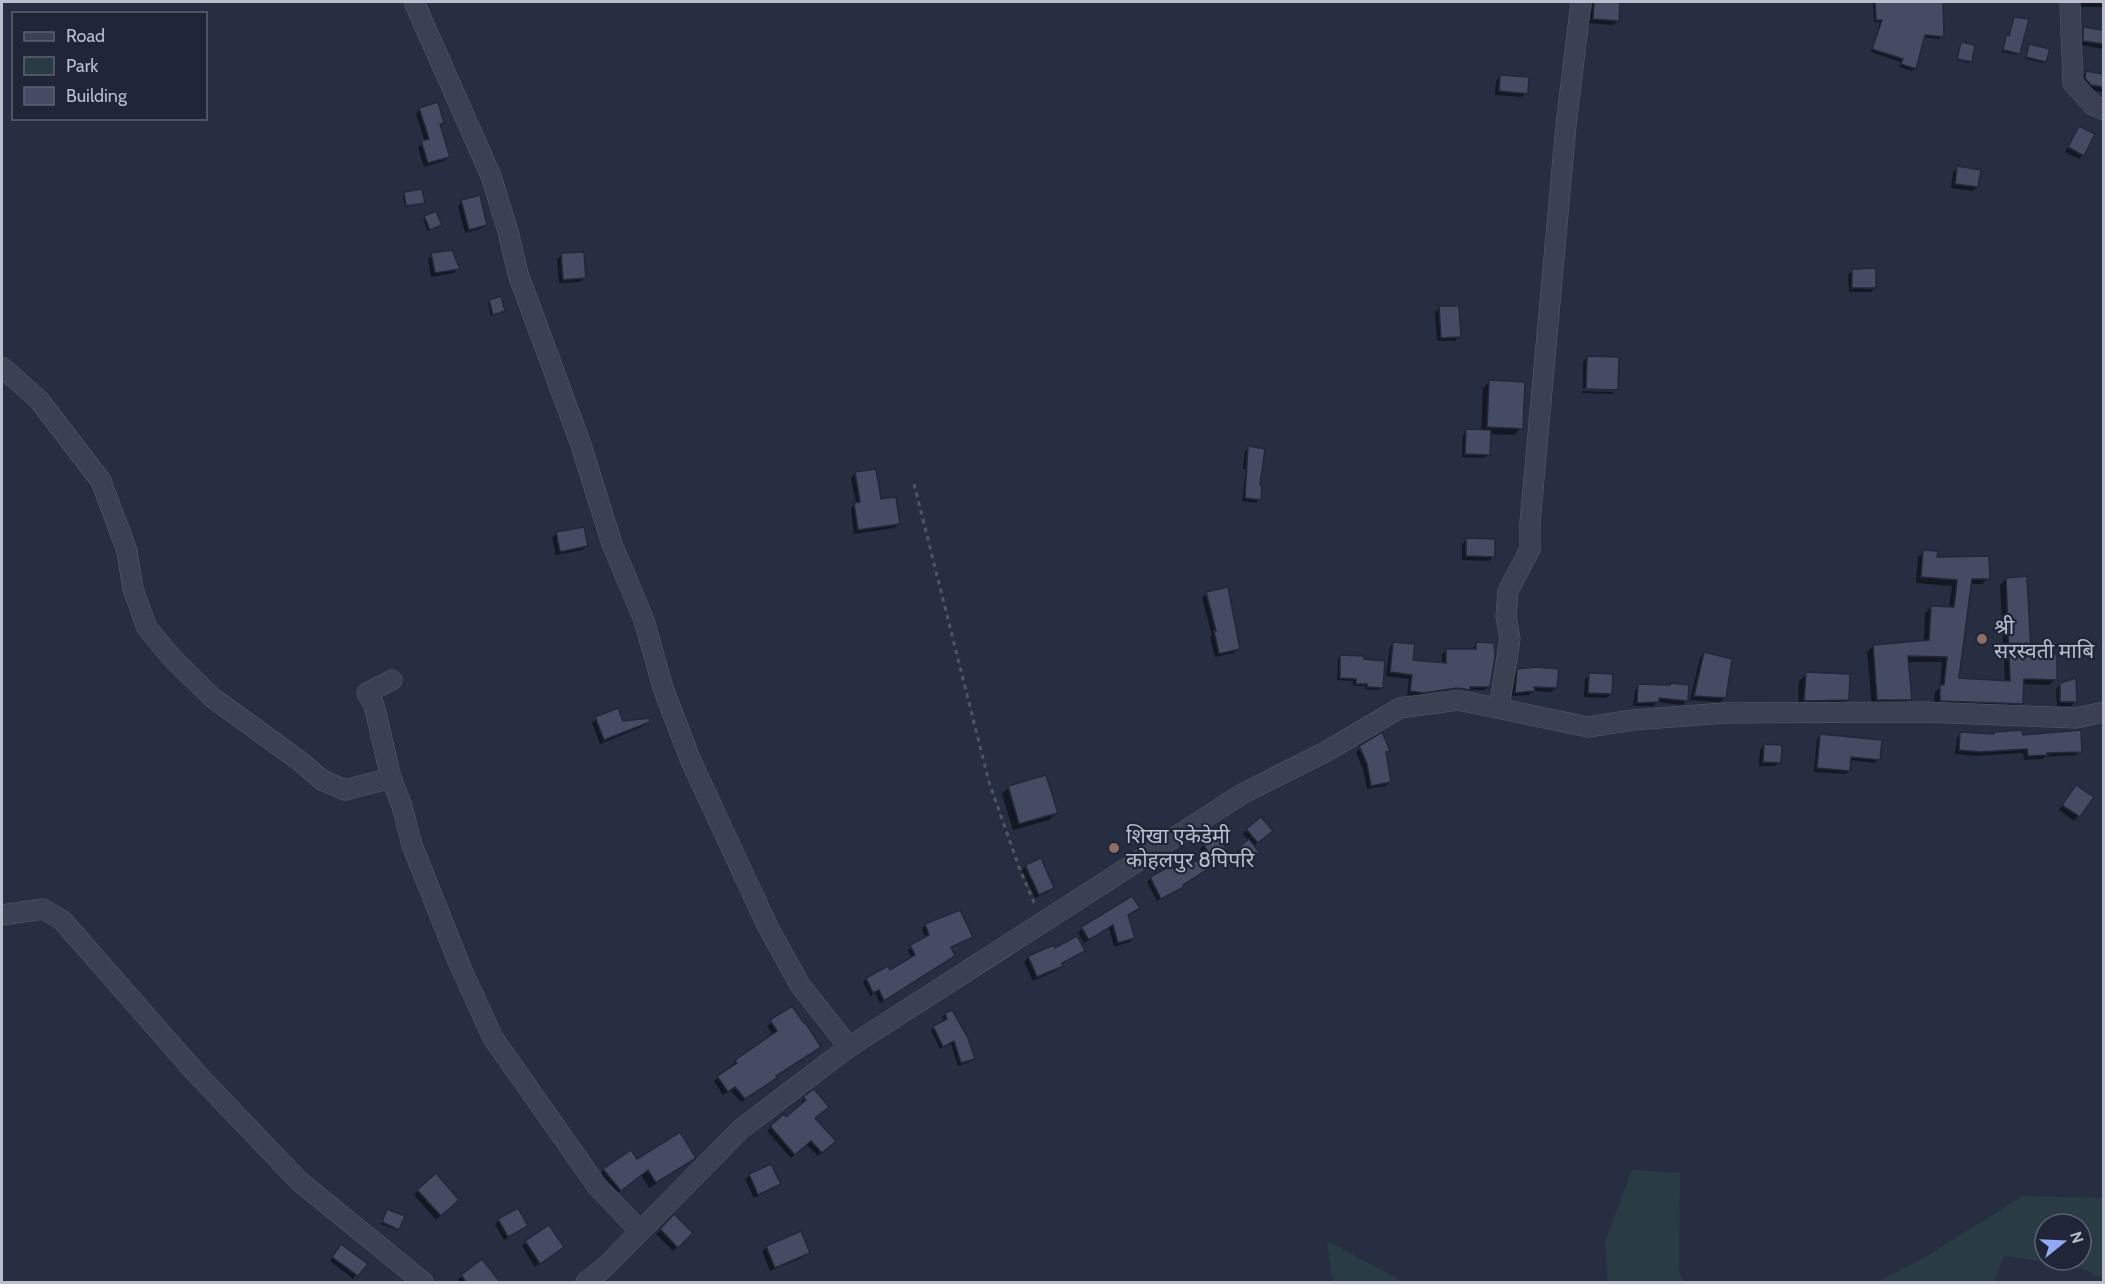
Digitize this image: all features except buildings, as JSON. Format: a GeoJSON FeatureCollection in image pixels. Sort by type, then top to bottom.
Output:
{"type":"FeatureCollection","features":[{"type":"Feature","properties":{"kind":"street"},"geometry":{"type":"LineString","coordinates":[[414,2],[491,176],[518,274],[580,442],[612,544],[644,620],[663,688],[692,761],[768,927],[800,985],[849,1047]]}},
{"type":"Feature","properties":{"kind":"street"},"geometry":{"type":"LineString","coordinates":[[1499,707],[1510,639],[1506,616],[1508,591],[1530,549],[1530,523],[1566,125],[1581,2]]}},
{"type":"Feature","properties":{"kind":"street"},"geometry":{"type":"LineString","coordinates":[[2070,2],[2073,83],[2093,105],[2103,110]]}},
{"type":"Feature","properties":{"kind":"street"},"geometry":{"type":"LineString","coordinates":[[2,367],[39,400],[101,481],[127,551],[133,589],[147,628],[174,660],[213,698],[322,780],[345,790],[391,778]]}},
{"type":"Feature","properties":{"kind":"street"},"geometry":{"type":"LineString","coordinates":[[392,680],[367,693],[374,705],[391,778],[402,806],[412,845],[461,968],[493,1038],[597,1186],[639,1231]]}},
{"type":"Feature","properties":{"kind":"street"},"geometry":{"type":"LineString","coordinates":[[586,1282],[609,1275],[639,1231],[741,1129],[849,1047],[1242,794],[1328,751],[1400,708],[1458,700],[1588,727],[1634,720],[1724,713],[1923,712],[2076,718],[2103,712]]}},
{"type":"Feature","properties":{"kind":"street"},"geometry":{"type":"LineString","coordinates":[[2,915],[43,909],[62,920],[196,1073],[299,1181],[423,1282]]}},
{"type":"Feature","properties":{"kind":"path"},"geometry":{"type":"LineString","coordinates":[[914,484],[988,783],[1020,870],[1043,922]]}},
{"type":"Feature","properties":{"kind":"green space"},"geometry":{"type":"Polygon","coordinates":[[[1632,1170],[1680,1173],[1679,1272],[1684,1282],[1608,1282],[1605,1242],[1632,1170]]]}},
{"type":"Feature","properties":{"kind":"green space"},"geometry":{"type":"Polygon","coordinates":[[[2023,1196],[2103,1198],[2103,1279],[2088,1272],[2093,1272],[2093,1212],[2033,1212],[2033,1260],[2004,1256],[1994,1282],[1877,1282],[1922,1259],[2023,1196]]]}},
{"type":"Feature","properties":{"kind":"green space"},"geometry":{"type":"Polygon","coordinates":[[[1327,1241],[1404,1282],[1333,1282],[1327,1241]]]}},
{"type":"Feature","properties":{"kind":"place","name":"श्री सरस्वती माबि"},"geometry":{"type":"Point","coordinates":[1982,639]}},
{"type":"Feature","properties":{"kind":"place","name":"शिखा एकेडेमी कोहलपुर 8पिपरि"},"geometry":{"type":"Point","coordinates":[1114,848]}}]}
